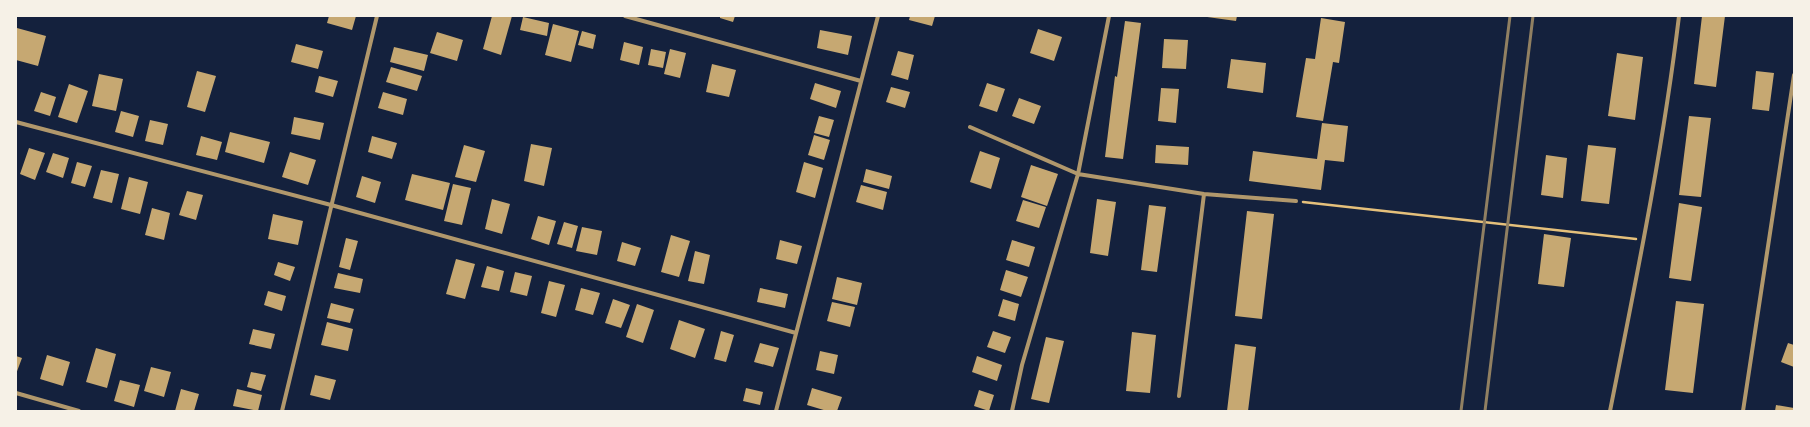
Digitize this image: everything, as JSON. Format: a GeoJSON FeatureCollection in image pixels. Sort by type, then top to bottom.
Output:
{"type":"FeatureCollection","features":[{"type":"Feature","properties":{"kind":"street"},"geometry":{"type":"LineString","coordinates":[[282,411],[377,16]]}},
{"type":"Feature","properties":{"kind":"street"},"geometry":{"type":"LineString","coordinates":[[625,16],[861,81]]}},
{"type":"Feature","properties":{"kind":"street"},"geometry":{"type":"LineString","coordinates":[[776,411],[878,16]]}},
{"type":"Feature","properties":{"kind":"street"},"geometry":{"type":"LineString","coordinates":[[1012,411],[1022,365],[1078,174],[1109,16]]}},
{"type":"Feature","properties":{"kind":"street"},"geometry":{"type":"LineString","coordinates":[[1610,411],[1644,240],[1672,71],[1678,16]]}},
{"type":"Feature","properties":{"kind":"street"},"geometry":{"type":"LineString","coordinates":[[1743,411],[1794,75]]}},
{"type":"Feature","properties":{"kind":"street"},"geometry":{"type":"LineString","coordinates":[[16,122],[331,205],[796,333]]}},
{"type":"Feature","properties":{"kind":"street"},"geometry":{"type":"LineString","coordinates":[[970,127],[1078,174],[1204,194],[1296,201]]}},
{"type":"Feature","properties":{"kind":"street"},"geometry":{"type":"LineString","coordinates":[[1179,396],[1204,194]]}},
{"type":"Feature","properties":{"kind":"street"},"geometry":{"type":"LineString","coordinates":[[16,392],[79,411]]}},
{"type":"Feature","properties":{"kind":"path"},"geometry":{"type":"LineString","coordinates":[[1296,201],[1644,240]]}},
{"type":"Feature","properties":{"kind":"building"},"geometry":{"type":"Polygon","coordinates":[[[329,16],[356,16],[352,30],[327,23],[329,16]]]}},
{"type":"Feature","properties":{"kind":"building"},"geometry":{"type":"Polygon","coordinates":[[[492,16],[512,16],[501,55],[483,49],[492,16]]]}},
{"type":"Feature","properties":{"kind":"building"},"geometry":{"type":"Polygon","coordinates":[[[720,16],[735,16],[733,22],[720,18],[720,16]]]}},
{"type":"Feature","properties":{"kind":"building"},"geometry":{"type":"Polygon","coordinates":[[[910,16],[935,16],[932,26],[909,20],[910,16]]]}},
{"type":"Feature","properties":{"kind":"building"},"geometry":{"type":"Polygon","coordinates":[[[1200,16],[1237,16],[1236,21],[1200,16]]]}},
{"type":"Feature","properties":{"kind":"building"},"geometry":{"type":"Polygon","coordinates":[[[1702,16],[1725,16],[1716,87],[1694,84],[1702,16]]]}},
{"type":"Feature","properties":{"kind":"building"},"geometry":{"type":"Polygon","coordinates":[[[523,17],[549,23],[547,36],[520,30],[523,17]]]}},
{"type":"Feature","properties":{"kind":"building"},"geometry":{"type":"Polygon","coordinates":[[[1321,18],[1345,22],[1339,63],[1333,62],[1323,121],[1296,117],[1306,58],[1315,59],[1321,18]]]}},
{"type":"Feature","properties":{"kind":"building"},"geometry":{"type":"Polygon","coordinates":[[[1125,21],[1141,23],[1123,159],[1105,157],[1115,76],[1117,77],[1125,21]]]}},
{"type":"Feature","properties":{"kind":"building"},"geometry":{"type":"Polygon","coordinates":[[[553,24],[579,31],[571,62],[545,55],[553,24]]]}},
{"type":"Feature","properties":{"kind":"building"},"geometry":{"type":"Polygon","coordinates":[[[17,28],[46,36],[38,66],[16,60],[17,28]]]}},
{"type":"Feature","properties":{"kind":"building"},"geometry":{"type":"Polygon","coordinates":[[[1038,29],[1062,37],[1054,61],[1030,53],[1038,29]]]}},
{"type":"Feature","properties":{"kind":"building"},"geometry":{"type":"Polygon","coordinates":[[[820,30],[852,36],[848,55],[817,48],[820,30]]]}},
{"type":"Feature","properties":{"kind":"building"},"geometry":{"type":"Polygon","coordinates":[[[582,31],[596,35],[593,49],[578,45],[582,31]]]}},
{"type":"Feature","properties":{"kind":"building"},"geometry":{"type":"Polygon","coordinates":[[[437,32],[463,40],[457,61],[430,53],[437,32]]]}},
{"type":"Feature","properties":{"kind":"building"},"geometry":{"type":"Polygon","coordinates":[[[1164,39],[1188,40],[1186,69],[1162,68],[1164,39]]]}},
{"type":"Feature","properties":{"kind":"building"},"geometry":{"type":"Polygon","coordinates":[[[624,42],[643,47],[639,65],[620,60],[624,42]]]}},
{"type":"Feature","properties":{"kind":"building"},"geometry":{"type":"Polygon","coordinates":[[[296,44],[323,51],[318,69],[291,62],[296,44]]]}},
{"type":"Feature","properties":{"kind":"building"},"geometry":{"type":"Polygon","coordinates":[[[394,47],[428,55],[424,71],[390,62],[394,47]]]}},
{"type":"Feature","properties":{"kind":"building"},"geometry":{"type":"Polygon","coordinates":[[[651,49],[666,52],[663,68],[648,65],[651,49]]]}},
{"type":"Feature","properties":{"kind":"building"},"geometry":{"type":"Polygon","coordinates":[[[670,49],[686,53],[680,78],[664,74],[670,49]]]}},
{"type":"Feature","properties":{"kind":"building"},"geometry":{"type":"Polygon","coordinates":[[[898,51],[914,55],[908,80],[891,75],[898,51]]]}},
{"type":"Feature","properties":{"kind":"building"},"geometry":{"type":"Polygon","coordinates":[[[1617,53],[1643,57],[1635,120],[1608,116],[1617,53]]]}},
{"type":"Feature","properties":{"kind":"building"},"geometry":{"type":"Polygon","coordinates":[[[1231,59],[1266,63],[1263,93],[1227,88],[1231,59]]]}},
{"type":"Feature","properties":{"kind":"building"},"geometry":{"type":"Polygon","coordinates":[[[712,64],[736,70],[729,97],[706,92],[712,64]]]}},
{"type":"Feature","properties":{"kind":"building"},"geometry":{"type":"Polygon","coordinates":[[[391,67],[422,76],[417,91],[386,82],[391,67]]]}},
{"type":"Feature","properties":{"kind":"building"},"geometry":{"type":"Polygon","coordinates":[[[197,71],[216,76],[205,112],[187,107],[197,71]]]}},
{"type":"Feature","properties":{"kind":"building"},"geometry":{"type":"Polygon","coordinates":[[[1756,71],[1774,73],[1769,111],[1752,109],[1756,71]]]}},
{"type":"Feature","properties":{"kind":"building"},"geometry":{"type":"Polygon","coordinates":[[[99,74],[123,79],[116,111],[92,106],[99,74]]]}},
{"type":"Feature","properties":{"kind":"building"},"geometry":{"type":"Polygon","coordinates":[[[319,76],[338,81],[333,97],[315,92],[319,76]]]}},
{"type":"Feature","properties":{"kind":"building"},"geometry":{"type":"Polygon","coordinates":[[[815,83],[841,91],[836,108],[810,99],[815,83]]]}},
{"type":"Feature","properties":{"kind":"building"},"geometry":{"type":"Polygon","coordinates":[[[987,83],[1005,89],[997,112],[979,106],[987,83]]]}},
{"type":"Feature","properties":{"kind":"building"},"geometry":{"type":"Polygon","coordinates":[[[69,84],[88,91],[77,123],[58,117],[69,84]]]}},
{"type":"Feature","properties":{"kind":"building"},"geometry":{"type":"Polygon","coordinates":[[[891,87],[910,92],[905,108],[886,102],[891,87]]]}},
{"type":"Feature","properties":{"kind":"building"},"geometry":{"type":"Polygon","coordinates":[[[1161,88],[1179,89],[1176,123],[1158,121],[1161,88]]]}},
{"type":"Feature","properties":{"kind":"building"},"geometry":{"type":"Polygon","coordinates":[[[41,92],[56,97],[50,116],[34,111],[41,92]]]}},
{"type":"Feature","properties":{"kind":"building"},"geometry":{"type":"Polygon","coordinates":[[[383,92],[407,99],[403,115],[378,108],[383,92]]]}},
{"type":"Feature","properties":{"kind":"building"},"geometry":{"type":"Polygon","coordinates":[[[1019,98],[1041,106],[1034,124],[1012,116],[1019,98]]]}},
{"type":"Feature","properties":{"kind":"building"},"geometry":{"type":"Polygon","coordinates":[[[121,111],[139,116],[133,137],[115,132],[121,111]]]}},
{"type":"Feature","properties":{"kind":"building"},"geometry":{"type":"Polygon","coordinates":[[[819,116],[834,120],[829,137],[814,133],[819,116]]]}},
{"type":"Feature","properties":{"kind":"building"},"geometry":{"type":"Polygon","coordinates":[[[1689,116],[1711,118],[1701,197],[1679,195],[1689,116]]]}},
{"type":"Feature","properties":{"kind":"building"},"geometry":{"type":"Polygon","coordinates":[[[294,117],[324,123],[320,140],[291,134],[294,117]]]}},
{"type":"Feature","properties":{"kind":"building"},"geometry":{"type":"Polygon","coordinates":[[[150,120],[168,124],[163,145],[145,141],[150,120]]]}},
{"type":"Feature","properties":{"kind":"building"},"geometry":{"type":"Polygon","coordinates":[[[1322,123],[1348,126],[1344,162],[1325,160],[1321,190],[1249,181],[1253,151],[1317,159],[1322,123]]]}},
{"type":"Feature","properties":{"kind":"building"},"geometry":{"type":"Polygon","coordinates":[[[230,132],[270,142],[264,163],[225,152],[230,132]]]}},
{"type":"Feature","properties":{"kind":"building"},"geometry":{"type":"Polygon","coordinates":[[[814,135],[830,140],[824,160],[808,155],[814,135]]]}},
{"type":"Feature","properties":{"kind":"building"},"geometry":{"type":"Polygon","coordinates":[[[201,136],[222,142],[217,160],[196,155],[201,136]]]}},
{"type":"Feature","properties":{"kind":"building"},"geometry":{"type":"Polygon","coordinates":[[[372,136],[397,143],[392,159],[368,152],[372,136]]]}},
{"type":"Feature","properties":{"kind":"building"},"geometry":{"type":"Polygon","coordinates":[[[531,144],[552,148],[544,186],[524,181],[531,144]]]}},
{"type":"Feature","properties":{"kind":"building"},"geometry":{"type":"Polygon","coordinates":[[[464,145],[485,151],[476,182],[455,177],[464,145]]]}},
{"type":"Feature","properties":{"kind":"building"},"geometry":{"type":"Polygon","coordinates":[[[1156,145],[1189,147],[1188,165],[1155,163],[1156,145]]]}},
{"type":"Feature","properties":{"kind":"building"},"geometry":{"type":"Polygon","coordinates":[[[1588,145],[1616,148],[1609,204],[1581,201],[1588,145]]]}},
{"type":"Feature","properties":{"kind":"building"},"geometry":{"type":"Polygon","coordinates":[[[29,148],[45,153],[35,180],[20,174],[29,148]]]}},
{"type":"Feature","properties":{"kind":"building"},"geometry":{"type":"Polygon","coordinates":[[[980,151],[1000,158],[991,189],[970,182],[980,151]]]}},
{"type":"Feature","properties":{"kind":"building"},"geometry":{"type":"Polygon","coordinates":[[[290,152],[316,160],[308,185],[282,177],[290,152]]]}},
{"type":"Feature","properties":{"kind":"building"},"geometry":{"type":"Polygon","coordinates":[[[53,153],[69,158],[63,178],[46,172],[53,153]]]}},
{"type":"Feature","properties":{"kind":"building"},"geometry":{"type":"Polygon","coordinates":[[[1546,155],[1567,158],[1563,198],[1541,195],[1546,155]]]}},
{"type":"Feature","properties":{"kind":"building"},"geometry":{"type":"Polygon","coordinates":[[[77,162],[92,166],[85,187],[71,183],[77,162]]]}},
{"type":"Feature","properties":{"kind":"building"},"geometry":{"type":"Polygon","coordinates":[[[804,162],[823,168],[815,198],[796,192],[804,162]]]}},
{"type":"Feature","properties":{"kind":"building"},"geometry":{"type":"Polygon","coordinates":[[[1031,165],[1058,174],[1047,206],[1021,197],[1031,165]]]}},
{"type":"Feature","properties":{"kind":"building"},"geometry":{"type":"Polygon","coordinates":[[[866,169],[892,176],[889,189],[863,182],[866,169]]]}},
{"type":"Feature","properties":{"kind":"building"},"geometry":{"type":"Polygon","coordinates":[[[101,170],[119,174],[112,203],[93,198],[101,170]]]}},
{"type":"Feature","properties":{"kind":"building"},"geometry":{"type":"Polygon","coordinates":[[[412,174],[450,183],[443,210],[405,200],[412,174]]]}},
{"type":"Feature","properties":{"kind":"building"},"geometry":{"type":"Polygon","coordinates":[[[362,176],[381,182],[375,203],[356,197],[362,176]]]}},
{"type":"Feature","properties":{"kind":"building"},"geometry":{"type":"Polygon","coordinates":[[[129,177],[148,182],[140,214],[121,209],[129,177]]]}},
{"type":"Feature","properties":{"kind":"building"},"geometry":{"type":"Polygon","coordinates":[[[453,184],[471,188],[462,225],[444,221],[453,184]]]}},
{"type":"Feature","properties":{"kind":"building"},"geometry":{"type":"Polygon","coordinates":[[[861,185],[887,192],[883,210],[856,202],[861,185]]]}},
{"type":"Feature","properties":{"kind":"building"},"geometry":{"type":"Polygon","coordinates":[[[187,191],[203,195],[196,220],[179,215],[187,191]]]}},
{"type":"Feature","properties":{"kind":"building"},"geometry":{"type":"Polygon","coordinates":[[[492,199],[510,204],[502,234],[485,229],[492,199]]]}},
{"type":"Feature","properties":{"kind":"building"},"geometry":{"type":"Polygon","coordinates":[[[1097,199],[1116,202],[1108,256],[1090,253],[1097,199]]]}},
{"type":"Feature","properties":{"kind":"building"},"geometry":{"type":"Polygon","coordinates":[[[1023,200],[1046,207],[1039,228],[1016,221],[1023,200]]]}},
{"type":"Feature","properties":{"kind":"building"},"geometry":{"type":"Polygon","coordinates":[[[1679,203],[1702,207],[1691,281],[1669,278],[1679,203]]]}},
{"type":"Feature","properties":{"kind":"building"},"geometry":{"type":"Polygon","coordinates":[[[1149,205],[1166,207],[1157,272],[1141,270],[1149,205]]]}},
{"type":"Feature","properties":{"kind":"building"},"geometry":{"type":"Polygon","coordinates":[[[152,208],[170,213],[164,240],[145,235],[152,208]]]}},
{"type":"Feature","properties":{"kind":"building"},"geometry":{"type":"Polygon","coordinates":[[[1247,211],[1274,214],[1262,319],[1235,316],[1247,211]]]}},
{"type":"Feature","properties":{"kind":"building"},"geometry":{"type":"Polygon","coordinates":[[[273,214],[303,221],[298,245],[268,239],[273,214]]]}},
{"type":"Feature","properties":{"kind":"building"},"geometry":{"type":"Polygon","coordinates":[[[538,216],[556,221],[549,245],[531,239],[538,216]]]}},
{"type":"Feature","properties":{"kind":"building"},"geometry":{"type":"Polygon","coordinates":[[[564,222],[578,226],[572,248],[557,244],[564,222]]]}},
{"type":"Feature","properties":{"kind":"building"},"geometry":{"type":"Polygon","coordinates":[[[582,227],[602,231],[597,255],[576,251],[582,227]]]}},
{"type":"Feature","properties":{"kind":"building"},"geometry":{"type":"Polygon","coordinates":[[[1544,234],[1571,238],[1564,287],[1538,284],[1544,234]]]}},
{"type":"Feature","properties":{"kind":"building"},"geometry":{"type":"Polygon","coordinates":[[[671,235],[690,241],[679,277],[661,272],[671,235]]]}},
{"type":"Feature","properties":{"kind":"building"},"geometry":{"type":"Polygon","coordinates":[[[346,238],[358,241],[350,270],[339,267],[346,238]]]}},
{"type":"Feature","properties":{"kind":"building"},"geometry":{"type":"Polygon","coordinates":[[[780,240],[802,246],[797,264],[776,259],[780,240]]]}},
{"type":"Feature","properties":{"kind":"building"},"geometry":{"type":"Polygon","coordinates":[[[1012,240],[1035,247],[1029,267],[1006,260],[1012,240]]]}},
{"type":"Feature","properties":{"kind":"building"},"geometry":{"type":"Polygon","coordinates":[[[622,242],[641,248],[635,266],[617,261],[622,242]]]}},
{"type":"Feature","properties":{"kind":"building"},"geometry":{"type":"Polygon","coordinates":[[[695,251],[710,255],[704,284],[688,281],[695,251]]]}},
{"type":"Feature","properties":{"kind":"building"},"geometry":{"type":"Polygon","coordinates":[[[456,259],[475,264],[465,299],[446,294],[456,259]]]}},
{"type":"Feature","properties":{"kind":"building"},"geometry":{"type":"Polygon","coordinates":[[[278,262],[295,267],[290,281],[274,275],[278,262]]]}},
{"type":"Feature","properties":{"kind":"building"},"geometry":{"type":"Polygon","coordinates":[[[487,266],[504,271],[499,291],[481,287],[487,266]]]}},
{"type":"Feature","properties":{"kind":"building"},"geometry":{"type":"Polygon","coordinates":[[[1006,270],[1028,277],[1021,297],[1000,290],[1006,270]]]}},
{"type":"Feature","properties":{"kind":"building"},"geometry":{"type":"Polygon","coordinates":[[[515,272],[532,276],[527,296],[510,292],[515,272]]]}},
{"type":"Feature","properties":{"kind":"building"},"geometry":{"type":"Polygon","coordinates":[[[338,273],[363,279],[360,293],[334,288],[338,273]]]}},
{"type":"Feature","properties":{"kind":"building"},"geometry":{"type":"Polygon","coordinates":[[[837,277],[862,283],[857,305],[832,299],[837,277]]]}},
{"type":"Feature","properties":{"kind":"building"},"geometry":{"type":"Polygon","coordinates":[[[549,281],[565,285],[556,317],[541,313],[549,281]]]}},
{"type":"Feature","properties":{"kind":"building"},"geometry":{"type":"Polygon","coordinates":[[[581,288],[600,293],[593,315],[575,310],[581,288]]]}},
{"type":"Feature","properties":{"kind":"building"},"geometry":{"type":"Polygon","coordinates":[[[760,288],[788,294],[785,308],[757,302],[760,288]]]}},
{"type":"Feature","properties":{"kind":"building"},"geometry":{"type":"Polygon","coordinates":[[[268,291],[286,296],[282,311],[264,305],[268,291]]]}},
{"type":"Feature","properties":{"kind":"building"},"geometry":{"type":"Polygon","coordinates":[[[613,299],[630,305],[621,328],[605,323],[613,299]]]}},
{"type":"Feature","properties":{"kind":"building"},"geometry":{"type":"Polygon","coordinates":[[[1003,299],[1019,304],[1015,321],[998,316],[1003,299]]]}},
{"type":"Feature","properties":{"kind":"building"},"geometry":{"type":"Polygon","coordinates":[[[1676,301],[1704,304],[1693,393],[1665,390],[1676,301]]]}},
{"type":"Feature","properties":{"kind":"building"},"geometry":{"type":"Polygon","coordinates":[[[832,302],[855,307],[850,327],[827,321],[832,302]]]}},
{"type":"Feature","properties":{"kind":"building"},"geometry":{"type":"Polygon","coordinates":[[[331,303],[354,309],[350,323],[327,318],[331,303]]]}},
{"type":"Feature","properties":{"kind":"building"},"geometry":{"type":"Polygon","coordinates":[[[637,304],[654,310],[643,343],[626,337],[637,304]]]}},
{"type":"Feature","properties":{"kind":"building"},"geometry":{"type":"Polygon","coordinates":[[[679,320],[705,329],[695,358],[670,349],[679,320]]]}},
{"type":"Feature","properties":{"kind":"building"},"geometry":{"type":"Polygon","coordinates":[[[327,322],[353,329],[348,351],[321,345],[327,322]]]}},
{"type":"Feature","properties":{"kind":"building"},"geometry":{"type":"Polygon","coordinates":[[[253,329],[275,334],[271,349],[249,344],[253,329]]]}},
{"type":"Feature","properties":{"kind":"building"},"geometry":{"type":"Polygon","coordinates":[[[721,331],[734,335],[726,362],[714,359],[721,331]]]}},
{"type":"Feature","properties":{"kind":"building"},"geometry":{"type":"Polygon","coordinates":[[[993,331],[1011,337],[1005,353],[987,347],[993,331]]]}},
{"type":"Feature","properties":{"kind":"building"},"geometry":{"type":"Polygon","coordinates":[[[1132,332],[1156,335],[1150,393],[1126,391],[1132,332]]]}},
{"type":"Feature","properties":{"kind":"building"},"geometry":{"type":"Polygon","coordinates":[[[1046,337],[1064,341],[1049,403],[1031,399],[1046,337]]]}},
{"type":"Feature","properties":{"kind":"building"},"geometry":{"type":"Polygon","coordinates":[[[760,343],[779,348],[773,367],[754,362],[760,343]]]}},
{"type":"Feature","properties":{"kind":"building"},"geometry":{"type":"Polygon","coordinates":[[[1788,343],[1794,345],[1794,367],[1781,362],[1788,343]]]}},
{"type":"Feature","properties":{"kind":"building"},"geometry":{"type":"Polygon","coordinates":[[[1235,344],[1256,347],[1248,411],[1227,411],[1235,344]]]}},
{"type":"Feature","properties":{"kind":"building"},"geometry":{"type":"Polygon","coordinates":[[[96,348],[116,354],[107,388],[86,382],[96,348]]]}},
{"type":"Feature","properties":{"kind":"building"},"geometry":{"type":"Polygon","coordinates":[[[820,351],[838,355],[834,374],[816,370],[820,351]]]}},
{"type":"Feature","properties":{"kind":"building"},"geometry":{"type":"Polygon","coordinates":[[[47,355],[70,362],[63,386],[40,379],[47,355]]]}},
{"type":"Feature","properties":{"kind":"building"},"geometry":{"type":"Polygon","coordinates":[[[16,356],[22,358],[16,374],[16,356]]]}},
{"type":"Feature","properties":{"kind":"building"},"geometry":{"type":"Polygon","coordinates":[[[977,356],[1002,365],[997,381],[972,372],[977,356]]]}},
{"type":"Feature","properties":{"kind":"building"},"geometry":{"type":"Polygon","coordinates":[[[151,367],[171,372],[164,397],[144,391],[151,367]]]}},
{"type":"Feature","properties":{"kind":"building"},"geometry":{"type":"Polygon","coordinates":[[[251,372],[266,375],[261,391],[247,387],[251,372]]]}},
{"type":"Feature","properties":{"kind":"building"},"geometry":{"type":"Polygon","coordinates":[[[315,375],[336,380],[330,400],[310,395],[315,375]]]}},
{"type":"Feature","properties":{"kind":"building"},"geometry":{"type":"Polygon","coordinates":[[[120,380],[140,385],[134,407],[114,401],[120,380]]]}},
{"type":"Feature","properties":{"kind":"building"},"geometry":{"type":"Polygon","coordinates":[[[746,388],[763,392],[760,405],[743,401],[746,388]]]}},
{"type":"Feature","properties":{"kind":"building"},"geometry":{"type":"Polygon","coordinates":[[[812,388],[842,397],[837,411],[827,411],[807,405],[812,388]]]}},
{"type":"Feature","properties":{"kind":"building"},"geometry":{"type":"Polygon","coordinates":[[[181,389],[199,394],[194,411],[175,411],[181,389]]]}},
{"type":"Feature","properties":{"kind":"building"},"geometry":{"type":"Polygon","coordinates":[[[237,389],[262,395],[258,411],[233,406],[237,389]]]}},
{"type":"Feature","properties":{"kind":"building"},"geometry":{"type":"Polygon","coordinates":[[[979,390],[994,395],[989,411],[974,406],[979,390]]]}},
{"type":"Feature","properties":{"kind":"building"},"geometry":{"type":"Polygon","coordinates":[[[1776,405],[1794,408],[1794,411],[1775,411],[1776,405]]]}},
{"type":"Feature","properties":{"kind":"railway"},"geometry":{"type":"LineString","coordinates":[[1461,411],[1510,16]]}},
{"type":"Feature","properties":{"kind":"railway"},"geometry":{"type":"LineString","coordinates":[[1485,411],[1533,16]]}}]}
